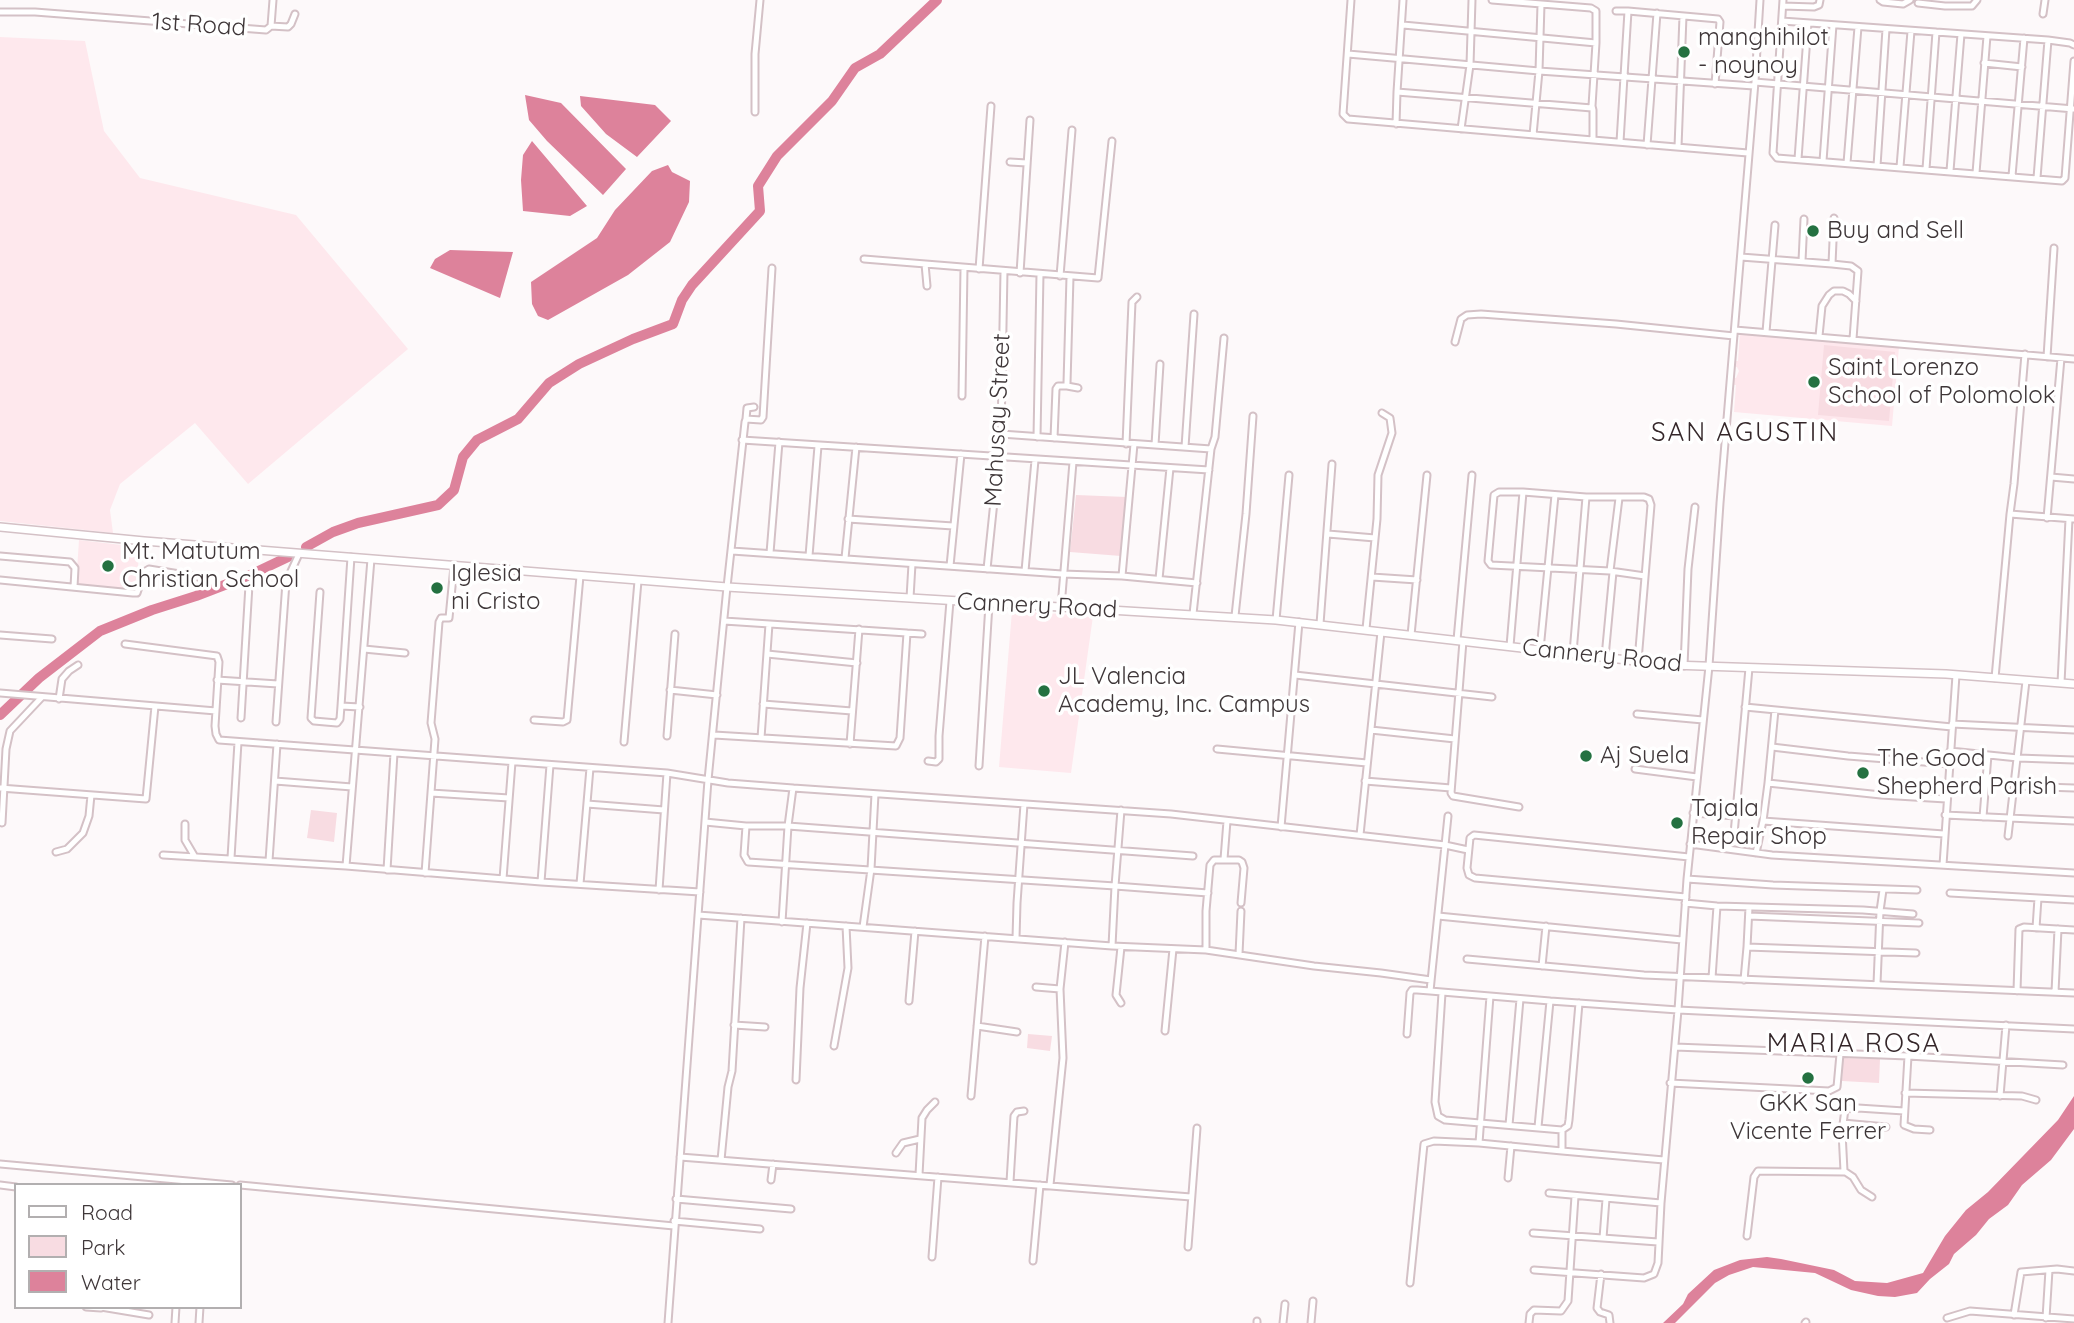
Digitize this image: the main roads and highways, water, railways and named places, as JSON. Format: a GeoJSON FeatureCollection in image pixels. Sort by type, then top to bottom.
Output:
{"type":"FeatureCollection","features":[{"type":"Feature","properties":{"kind":"main road","name":"Cannery Road"},"geometry":{"type":"LineString","coordinates":[[0,527],[638,581],[1276,620],[1684,666],[1956,675],[2074,684]]}},
{"type":"Feature","properties":{"kind":"water"},"geometry":{"type":"Polygon","coordinates":[[[525,95],[561,103],[626,169],[603,195],[529,120],[525,95]]]}},
{"type":"Feature","properties":{"kind":"water"},"geometry":{"type":"Polygon","coordinates":[[[580,96],[655,105],[671,121],[637,157],[606,134],[581,106],[580,96]]]}},
{"type":"Feature","properties":{"kind":"water"},"geometry":{"type":"Polygon","coordinates":[[[532,141],[587,206],[570,216],[523,211],[523,155],[532,141]]]}},
{"type":"Feature","properties":{"kind":"water"},"geometry":{"type":"Polygon","coordinates":[[[668,165],[672,172],[690,181],[689,202],[670,242],[628,275],[548,320],[538,316],[532,304],[531,282],[597,238],[615,210],[652,171],[668,165]]]}},
{"type":"Feature","properties":{"kind":"water"},"geometry":{"type":"Polygon","coordinates":[[[450,250],[513,252],[500,298],[430,268],[435,259],[450,250]]]}},
{"type":"Feature","properties":{"kind":"water"},"geometry":{"type":"Polygon","coordinates":[[[2074,1096],[2074,1129],[2051,1160],[2022,1185],[2008,1205],[1989,1219],[1976,1235],[1954,1254],[1949,1264],[1917,1293],[1895,1297],[1878,1296],[1851,1290],[1815,1273],[1753,1267],[1715,1283],[1675,1323],[1663,1323],[1714,1270],[1740,1260],[1767,1257],[1781,1259],[1834,1270],[1855,1281],[1887,1283],[1923,1273],[1945,1236],[1966,1210],[1988,1192],[2058,1120],[2074,1096]]]}},
{"type":"Feature","properties":{"kind":"waterway"},"geometry":{"type":"LineString","coordinates":[[306,547],[333,532],[358,523],[438,505],[454,490],[463,457],[477,440],[518,419],[549,383],[579,364],[673,324],[682,300],[692,285],[760,211],[758,186],[777,156],[832,101],[855,68],[880,54],[937,0]]}},
{"type":"Feature","properties":{"kind":"waterway"},"geometry":{"type":"LineString","coordinates":[[0,715],[39,678],[100,631],[248,576],[288,557]]}},
{"type":"Feature","properties":{"kind":"place","name":"manghihilot - noynoy"},"geometry":{"type":"Point","coordinates":[1684,52]}},
{"type":"Feature","properties":{"kind":"place","name":"Buy and Sell"},"geometry":{"type":"Point","coordinates":[1813,231]}},
{"type":"Feature","properties":{"kind":"place","name":"Saint Lorenzo School of Polomolok"},"geometry":{"type":"Point","coordinates":[1814,382]}},
{"type":"Feature","properties":{"kind":"place","name":"Mt. Matutum Christian School"},"geometry":{"type":"Point","coordinates":[108,566]}},
{"type":"Feature","properties":{"kind":"place","name":"Iglesia ni Cristo"},"geometry":{"type":"Point","coordinates":[437,588]}},
{"type":"Feature","properties":{"kind":"place","name":"JL Valencia Academy, Inc. Campus"},"geometry":{"type":"Point","coordinates":[1044,691]}},
{"type":"Feature","properties":{"kind":"place","name":"Aj Suela"},"geometry":{"type":"Point","coordinates":[1586,756]}},
{"type":"Feature","properties":{"kind":"place","name":"The Good Shepherd Parish"},"geometry":{"type":"Point","coordinates":[1863,773]}},
{"type":"Feature","properties":{"kind":"place","name":"Tajala Repair Shop"},"geometry":{"type":"Point","coordinates":[1677,823]}},
{"type":"Feature","properties":{"kind":"place","name":"GKK San Vicente Ferrer"},"geometry":{"type":"Point","coordinates":[1808,1078]}},
{"type":"Feature","properties":{"kind":"district","name":"SAN AGUSTIN"},"geometry":{"type":"Point","coordinates":[1745,433]}},
{"type":"Feature","properties":{"kind":"district","name":"MARIA ROSA"},"geometry":{"type":"Point","coordinates":[1854,1044]}}]}
